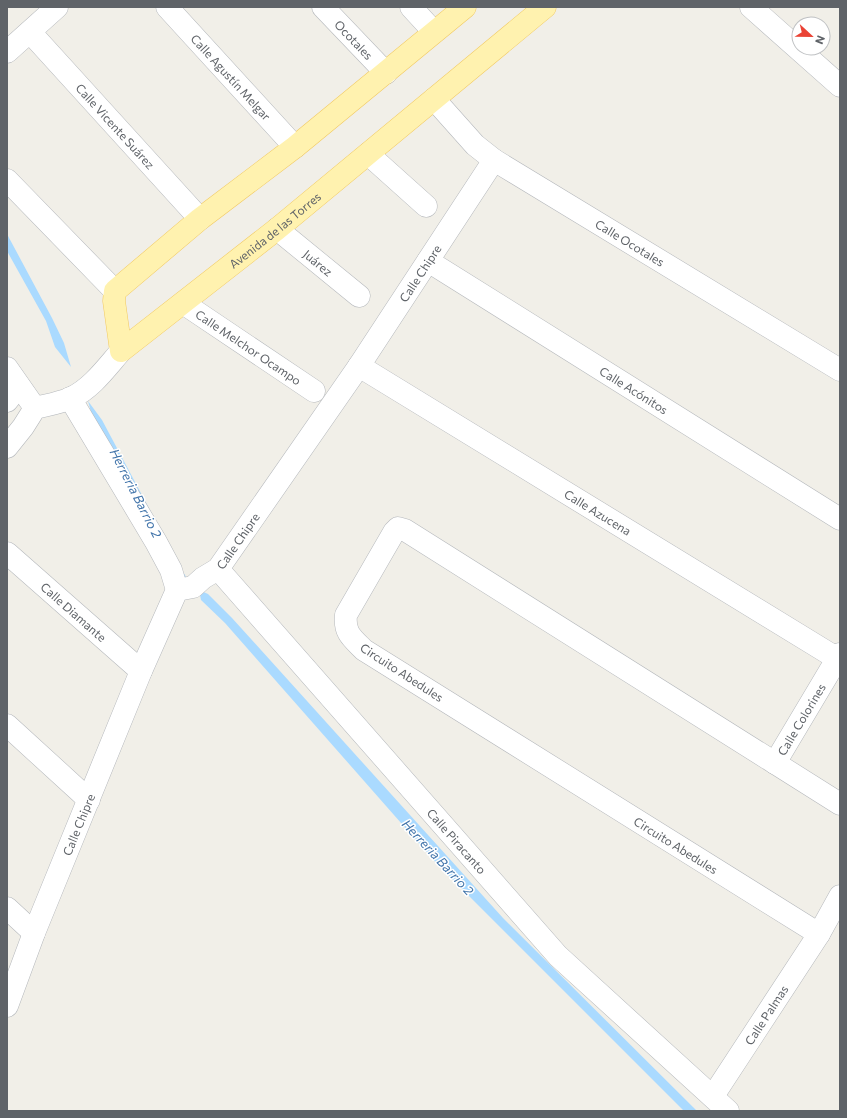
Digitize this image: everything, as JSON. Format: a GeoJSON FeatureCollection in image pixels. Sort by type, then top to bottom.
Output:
{"type":"FeatureCollection","features":[{"type":"Feature","properties":{"kind":"main road"},"geometry":{"type":"LineString","coordinates":[[121,350],[114,291],[200,220],[386,73],[465,7]]}},
{"type":"Feature","properties":{"kind":"main road","name":"Avenida de las Torres"},"geometry":{"type":"LineString","coordinates":[[121,350],[277,229],[545,7]]}},
{"type":"Feature","properties":{"kind":"street"},"geometry":{"type":"LineString","coordinates":[[7,52],[57,7]]}},
{"type":"Feature","properties":{"kind":"street","name":"Calle Agustín Melgar"},"geometry":{"type":"LineString","coordinates":[[167,7],[294,147]]}},
{"type":"Feature","properties":{"kind":"street","name":"Ocotales"},"geometry":{"type":"LineString","coordinates":[[323,7],[386,73]]}},
{"type":"Feature","properties":{"kind":"street"},"geometry":{"type":"LineString","coordinates":[[411,7],[434,32]]}},
{"type":"Feature","properties":{"kind":"street"},"geometry":{"type":"LineString","coordinates":[[761,10],[840,86]]}},
{"type":"Feature","properties":{"kind":"street","name":"Calle Vicente Suárez"},"geometry":{"type":"LineString","coordinates":[[30,32],[200,220]]}},
{"type":"Feature","properties":{"kind":"street","name":"Calle Ocotales"},"geometry":{"type":"LineString","coordinates":[[434,99],[475,145],[494,160],[840,370]]}},
{"type":"Feature","properties":{"kind":"street"},"geometry":{"type":"LineString","coordinates":[[368,154],[426,206]]}},
{"type":"Feature","properties":{"kind":"street","name":"Calle Chipre"},"geometry":{"type":"LineString","coordinates":[[7,1006],[34,933],[141,671],[177,590],[193,587],[203,578],[218,569],[359,366],[494,160]]}},
{"type":"Feature","properties":{"kind":"street"},"geometry":{"type":"LineString","coordinates":[[7,180],[114,291]]}},
{"type":"Feature","properties":{"kind":"street","name":"Juárez"},"geometry":{"type":"LineString","coordinates":[[277,229],[358,296]]}},
{"type":"Feature","properties":{"kind":"street","name":"Calle Acónitos"},"geometry":{"type":"LineString","coordinates":[[428,261],[840,519]]}},
{"type":"Feature","properties":{"kind":"street","name":"Calle Melchor Ocampo"},"geometry":{"type":"LineString","coordinates":[[183,303],[314,391]]}},
{"type":"Feature","properties":{"kind":"street","name":"Avenida de las Torres"},"geometry":{"type":"LineString","coordinates":[[35,408],[70,398],[94,382],[121,350]]}},
{"type":"Feature","properties":{"kind":"street","name":"Calle Azucena"},"geometry":{"type":"LineString","coordinates":[[359,366],[839,656]]}},
{"type":"Feature","properties":{"kind":"street"},"geometry":{"type":"LineString","coordinates":[[7,368],[13,394],[35,408],[23,427],[7,447]]}},
{"type":"Feature","properties":{"kind":"street"},"geometry":{"type":"LineString","coordinates":[[70,398],[156,542],[170,570],[177,590]]}},
{"type":"Feature","properties":{"kind":"street","name":"Circuito Abedules"},"geometry":{"type":"LineString","coordinates":[[819,934],[364,650],[350,637],[345,624],[346,615],[394,532],[398,528],[405,530],[840,804]]}},
{"type":"Feature","properties":{"kind":"street","name":"Calle Diamante"},"geometry":{"type":"LineString","coordinates":[[7,553],[141,671]]}},
{"type":"Feature","properties":{"kind":"street","name":"Calle Piracanto"},"geometry":{"type":"LineString","coordinates":[[218,569],[558,956],[720,1104]]}},
{"type":"Feature","properties":{"kind":"street","name":"Calle Colorines"},"geometry":{"type":"LineString","coordinates":[[775,763],[839,656]]}},
{"type":"Feature","properties":{"kind":"street"},"geometry":{"type":"LineString","coordinates":[[7,725],[89,800]]}},
{"type":"Feature","properties":{"kind":"street","name":"Calle Palmas"},"geometry":{"type":"LineString","coordinates":[[720,1104],[840,896]]}},
{"type":"Feature","properties":{"kind":"street"},"geometry":{"type":"LineString","coordinates":[[7,908],[34,933]]}},
{"type":"Feature","properties":{"kind":"water"},"geometry":{"type":"Polygon","coordinates":[[[7,234],[52,318],[64,343],[71,367],[55,347],[46,321],[7,251],[7,234]]]}},
{"type":"Feature","properties":{"kind":"water","name":"Herreria Barrio 2"},"geometry":{"type":"Polygon","coordinates":[[[88,401],[102,420],[177,564],[188,582],[182,579],[94,423],[88,401]]]}},
{"type":"Feature","properties":{"kind":"water","name":"Herreria Barrio 2"},"geometry":{"type":"Polygon","coordinates":[[[199,590],[208,594],[232,618],[503,918],[697,1111],[684,1111],[438,865],[225,623],[201,600],[199,590]]]}}]}
